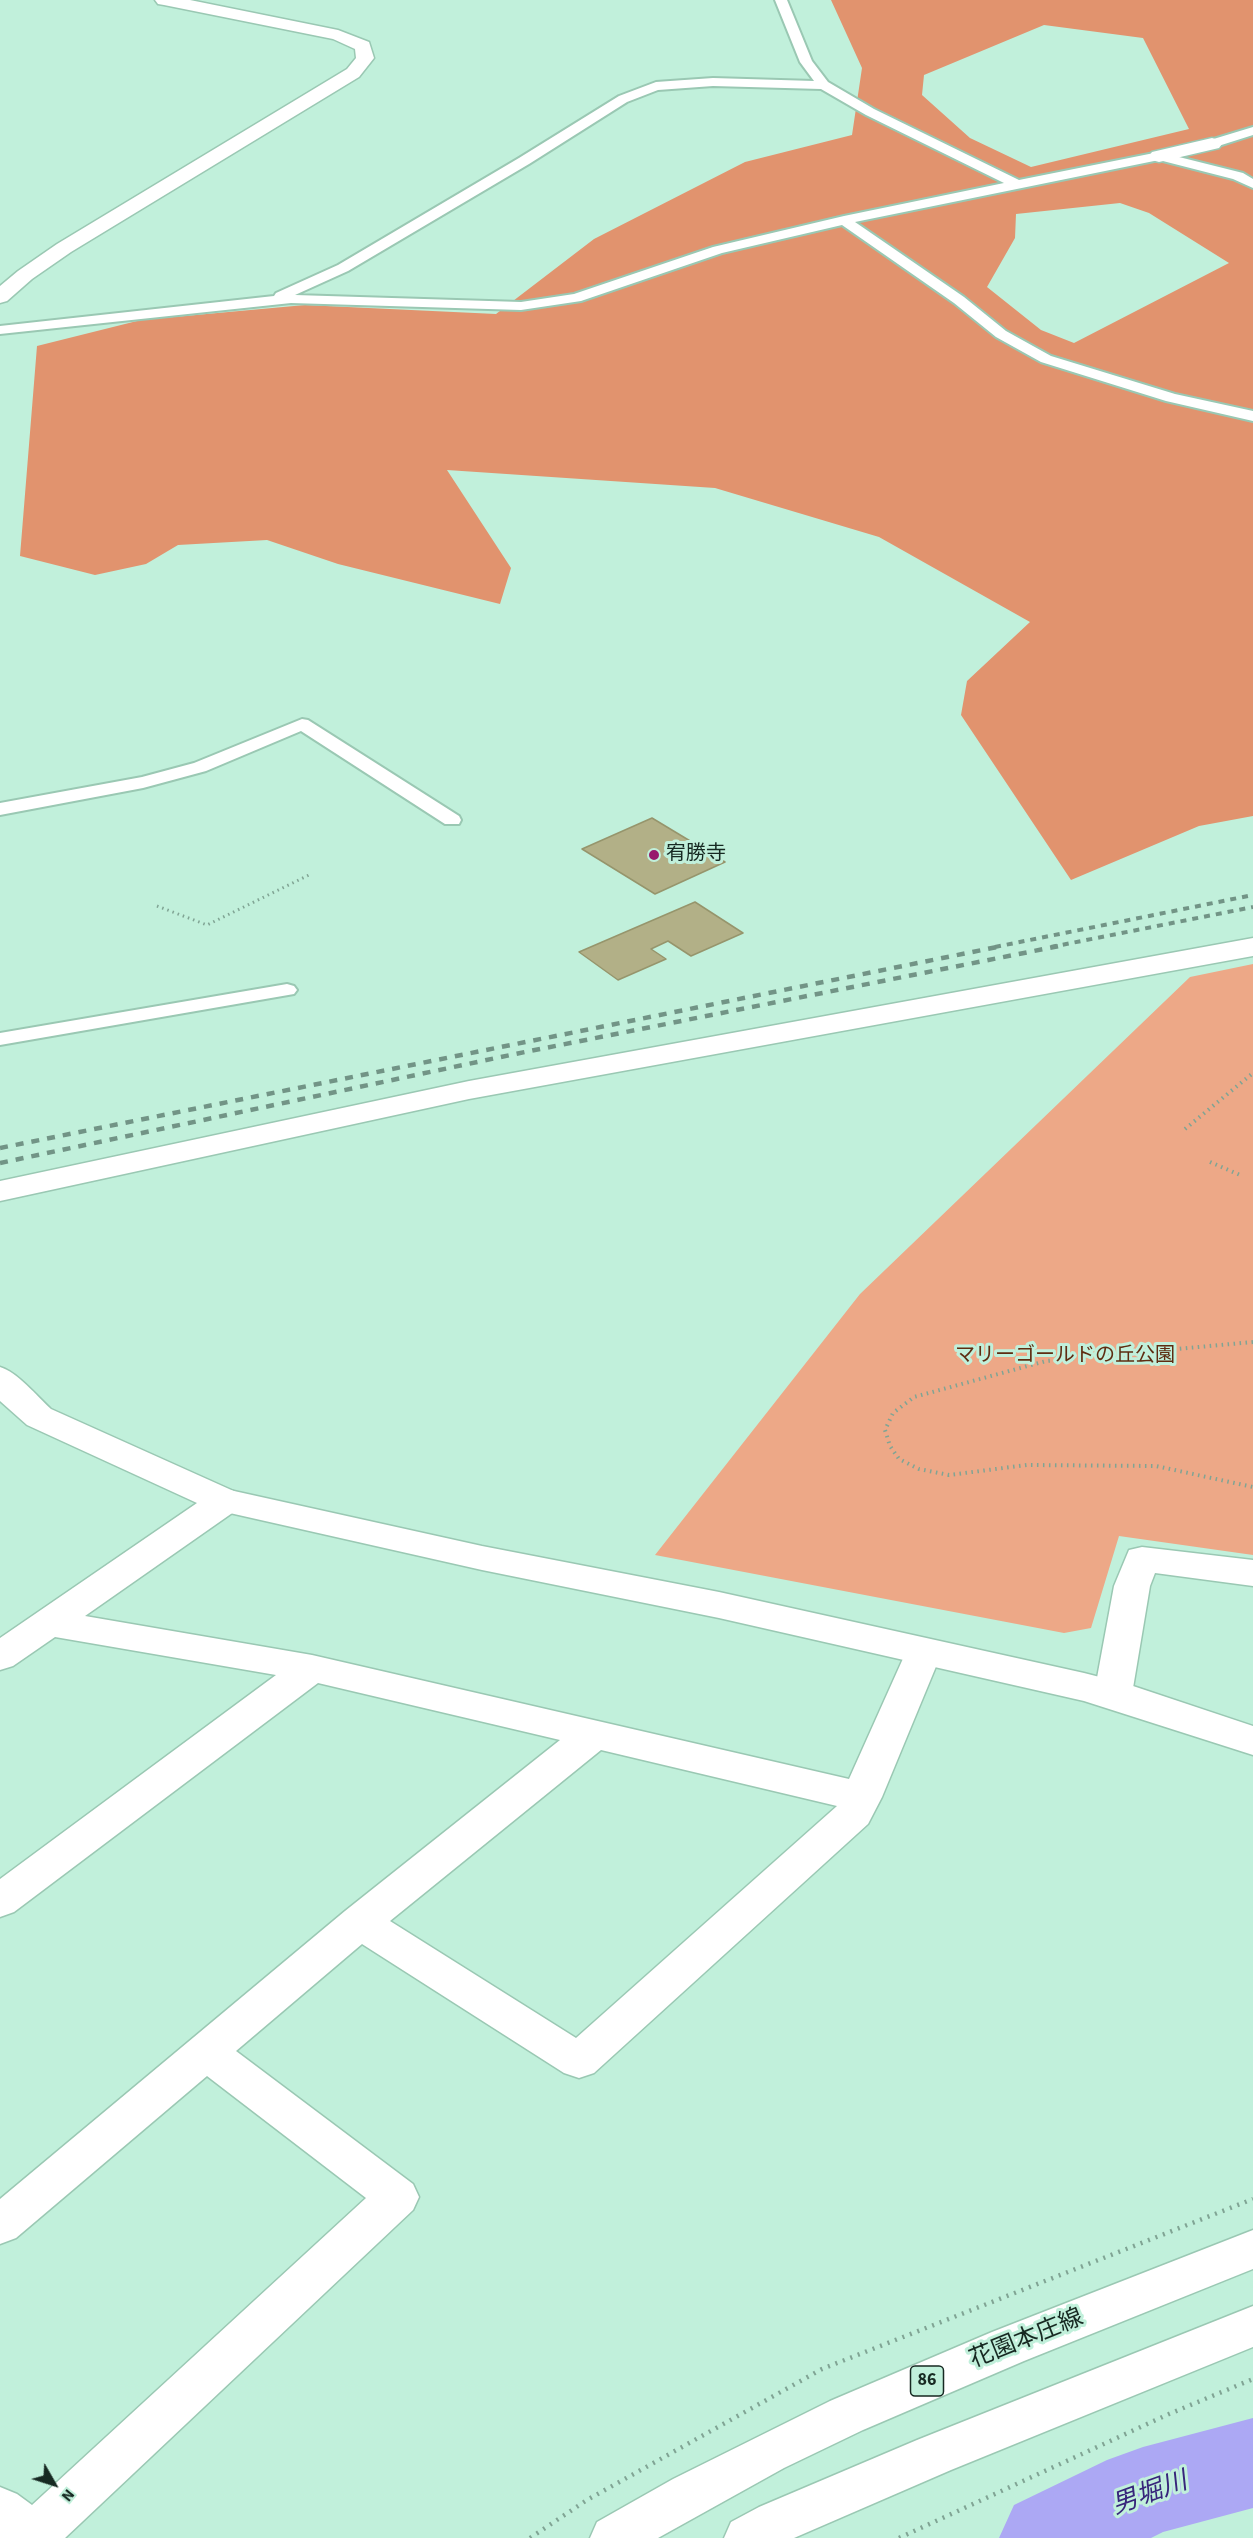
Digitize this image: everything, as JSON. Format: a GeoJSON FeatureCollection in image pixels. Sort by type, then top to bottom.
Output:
{"type":"FeatureCollection","features":[{"type":"Feature","properties":{"kind":"street"},"geometry":{"type":"LineString","coordinates":[[0,297],[25,275],[64,248],[353,73],[365,58],[363,46],[338,35],[164,0]]}},
{"type":"Feature","properties":{"kind":"street"},"geometry":{"type":"LineString","coordinates":[[1159,156],[1212,144]]}},
{"type":"Feature","properties":{"kind":"street"},"geometry":{"type":"LineString","coordinates":[[0,1191],[470,1090],[1253,947]]}},
{"type":"Feature","properties":{"kind":"street"},"geometry":{"type":"LineString","coordinates":[[0,1378],[15,1396],[39,1417],[225,1501],[482,1558],[719,1605],[1113,1694],[1253,1741]]}},
{"type":"Feature","properties":{"kind":"street"},"geometry":{"type":"LineString","coordinates":[[0,1657],[225,1501]]}},
{"type":"Feature","properties":{"kind":"street"},"geometry":{"type":"LineString","coordinates":[[1113,1694],[1132,1586],[1142,1559],[1253,1573]]}},
{"type":"Feature","properties":{"kind":"street"},"geometry":{"type":"LineString","coordinates":[[50,1623],[312,1668],[862,1797]]}},
{"type":"Feature","properties":{"kind":"street"},"geometry":{"type":"LineString","coordinates":[[360,1922],[579,2061],[854,1814],[923,1652]]}},
{"type":"Feature","properties":{"kind":"street"},"geometry":{"type":"LineString","coordinates":[[0,1901],[312,1668]]}},
{"type":"Feature","properties":{"kind":"street"},"geometry":{"type":"LineString","coordinates":[[0,2225],[360,1922],[593,1735]]}},
{"type":"Feature","properties":{"kind":"street"},"geometry":{"type":"LineString","coordinates":[[0,2509],[34,2535],[397,2197],[206,2052]]}},
{"type":"Feature","properties":{"kind":"street","name":"花園本庄線"},"geometry":{"type":"LineString","coordinates":[[614,2538],[670,2504],[831,2421],[1253,2249]]}},
{"type":"Feature","properties":{"kind":"street"},"geometry":{"type":"LineString","coordinates":[[748,2538],[776,2523],[934,2455],[1253,2326]]}},
{"type":"Feature","properties":{"kind":"lane"},"geometry":{"type":"LineString","coordinates":[[781,0],[806,62],[824,84],[870,112],[1016,184]]}},
{"type":"Feature","properties":{"kind":"lane"},"geometry":{"type":"LineString","coordinates":[[270,302],[343,268],[524,161],[623,99],[656,86],[713,82],[824,84]]}},
{"type":"Feature","properties":{"kind":"lane"},"geometry":{"type":"LineString","coordinates":[[1212,144],[1253,131]]}},
{"type":"Feature","properties":{"kind":"lane"},"geometry":{"type":"LineString","coordinates":[[0,330],[291,299],[521,306],[576,298],[718,250],[844,220],[1159,156],[1238,176],[1253,184]]}},
{"type":"Feature","properties":{"kind":"lane"},"geometry":{"type":"LineString","coordinates":[[844,220],[959,300],[1001,334],[1046,359],[1171,398],[1253,416]]}},
{"type":"Feature","properties":{"kind":"lane"},"geometry":{"type":"LineString","coordinates":[[0,809],[144,782],[201,767],[302,724],[452,820]]}},
{"type":"Feature","properties":{"kind":"lane"},"geometry":{"type":"LineString","coordinates":[[0,1039],[287,990]]}},
{"type":"Feature","properties":{"kind":"path"},"geometry":{"type":"LineString","coordinates":[[157,906],[207,925],[311,874]]}},
{"type":"Feature","properties":{"kind":"path"},"geometry":{"type":"LineString","coordinates":[[1185,1129],[1253,1073]]}},
{"type":"Feature","properties":{"kind":"path"},"geometry":{"type":"LineString","coordinates":[[1210,1162],[1240,1175]]}},
{"type":"Feature","properties":{"kind":"path"},"geometry":{"type":"LineString","coordinates":[[1253,1342],[1047,1361],[914,1397],[893,1413],[885,1430],[890,1446],[899,1459],[919,1469],[949,1475],[1027,1465],[1156,1466],[1253,1486]]}},
{"type":"Feature","properties":{"kind":"path"},"geometry":{"type":"LineString","coordinates":[[899,2538],[1169,2414],[1253,2379]]}},
{"type":"Feature","properties":{"kind":"green space","name":"マリーゴールドの丘公園"},"geometry":{"type":"Polygon","coordinates":[[[1253,964],[1253,1555],[1119,1536],[1091,1628],[1064,1633],[655,1555],[860,1294],[1190,977],[1253,964]]]}},
{"type":"Feature","properties":{"kind":"shaded area"},"geometry":{"type":"Polygon","coordinates":[[[831,0],[1253,0],[1253,816],[1199,826],[1071,880],[961,715],[967,681],[1030,622],[879,537],[715,488],[447,470],[511,568],[500,604],[338,564],[267,540],[178,545],[146,564],[95,575],[20,556],[37,346],[141,320],[305,305],[496,314],[594,239],[745,162],[852,135],[862,68],[831,0]],[[1044,25],[924,75],[922,95],[970,138],[1031,167],[1189,129],[1143,38],[1044,25]],[[1120,203],[1016,214],[1015,238],[987,287],[1041,330],[1074,343],[1229,263],[1149,213],[1120,203]]]}},
{"type":"Feature","properties":{"kind":"building","name":"宥勝寺"},"geometry":{"type":"Polygon","coordinates":[[[652,818],[725,862],[655,894],[582,849],[652,818]]]}},
{"type":"Feature","properties":{"kind":"building"},"geometry":{"type":"Polygon","coordinates":[[[695,902],[743,933],[691,956],[668,941],[651,949],[666,959],[618,980],[579,952],[695,902]]]}},
{"type":"Feature","properties":{"kind":"waterway","name":"男堀川"},"geometry":{"type":"LineString","coordinates":[[1050,2538],[1143,2492],[1253,2463]]}},
{"type":"Feature","properties":{"kind":"railway"},"geometry":{"type":"LineString","coordinates":[[995,947],[1253,895]]}},
{"type":"Feature","properties":{"kind":"railway"},"geometry":{"type":"LineString","coordinates":[[1051,947],[1253,907]]}},
{"type":"Feature","properties":{"kind":"railway"},"geometry":{"type":"LineString","coordinates":[[0,1148],[1002,946]]}},
{"type":"Feature","properties":{"kind":"railway"},"geometry":{"type":"LineString","coordinates":[[0,1163],[515,1054],[1059,946]]}},
{"type":"Feature","properties":{"kind":"place","name":"宥勝寺"},"geometry":{"type":"Point","coordinates":[654,855]}}]}
